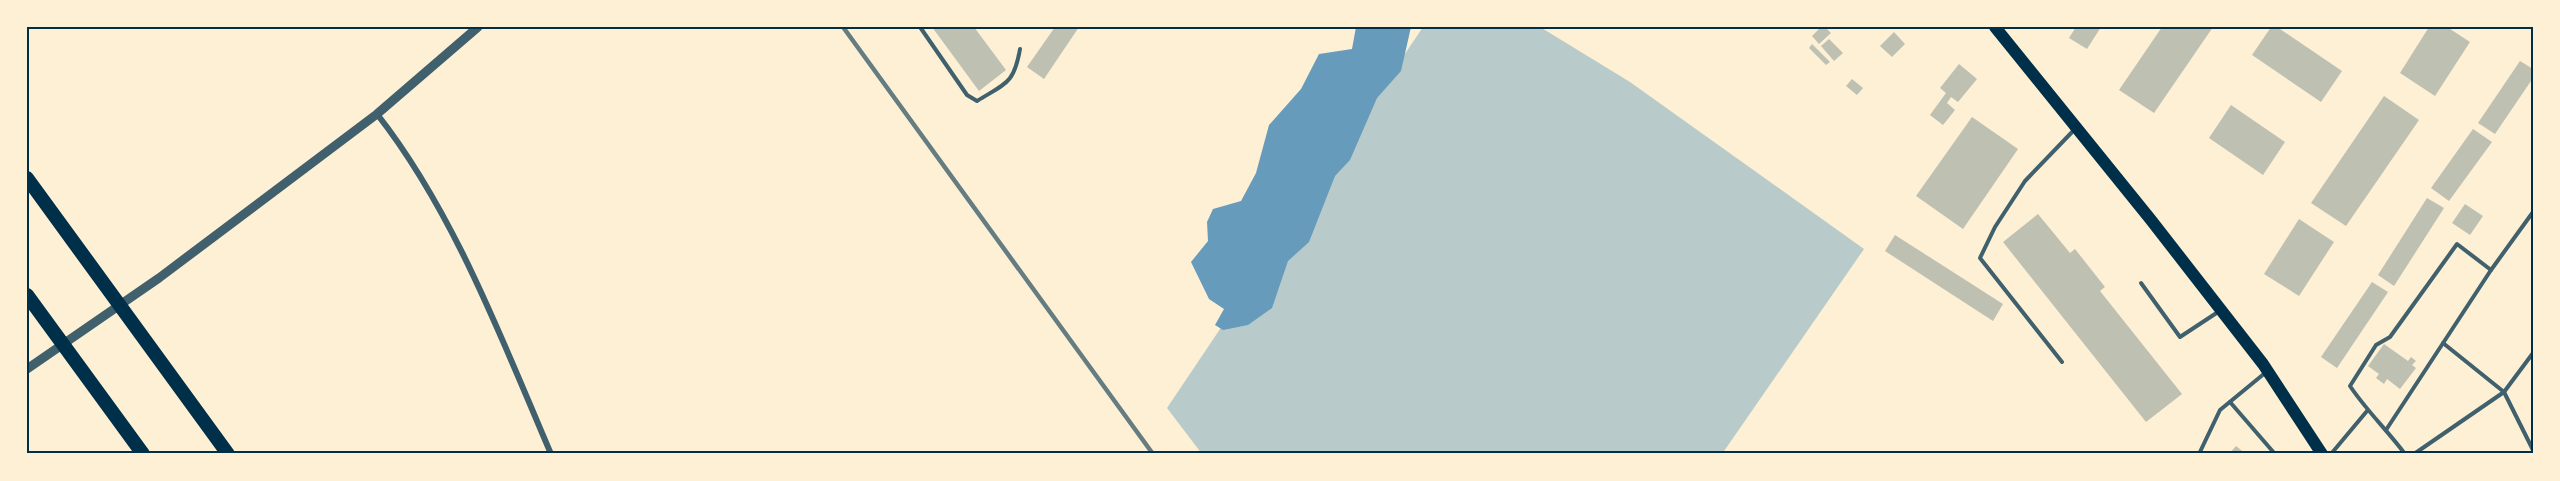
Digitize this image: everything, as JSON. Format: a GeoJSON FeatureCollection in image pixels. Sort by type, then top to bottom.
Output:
{"type":"FeatureCollection","features":[{"type":"Feature","properties":{"kind":"highway"},"geometry":{"type":"LineString","coordinates":[[27,178],[228,454]]}},
{"type":"Feature","properties":{"kind":"highway"},"geometry":{"type":"LineString","coordinates":[[27,295],[142,454]]}},
{"type":"Feature","properties":{"kind":"main road"},"geometry":{"type":"LineString","coordinates":[[1995,27],[2268,370],[2322,454]]}},
{"type":"Feature","properties":{"kind":"street"},"geometry":{"type":"LineString","coordinates":[[27,369],[159,278],[377,114],[478,27]]}},
{"type":"Feature","properties":{"kind":"street"},"geometry":{"type":"LineString","coordinates":[[377,114],[411,160],[448,228],[482,296],[551,454]]}},
{"type":"Feature","properties":{"kind":"lane"},"geometry":{"type":"LineString","coordinates":[[920,27],[967,95],[977,100],[1011,79],[1017,68],[1020,49]]}},
{"type":"Feature","properties":{"kind":"lane"},"geometry":{"type":"LineString","coordinates":[[2062,362],[1980,258],[1995,227],[2025,181],[2076,128]]}},
{"type":"Feature","properties":{"kind":"lane"},"geometry":{"type":"LineString","coordinates":[[2386,430],[2533,212]]}},
{"type":"Feature","properties":{"kind":"lane"},"geometry":{"type":"LineString","coordinates":[[2404,454],[2386,430],[2367,411],[2350,386],[2376,345],[2390,337],[2457,244],[2492,270]]}},
{"type":"Feature","properties":{"kind":"lane"},"geometry":{"type":"LineString","coordinates":[[2140,283],[2180,337],[2221,310]]}},
{"type":"Feature","properties":{"kind":"lane"},"geometry":{"type":"LineString","coordinates":[[2443,343],[2504,392],[2533,450]]}},
{"type":"Feature","properties":{"kind":"lane"},"geometry":{"type":"LineString","coordinates":[[2414,454],[2504,392],[2533,353]]}},
{"type":"Feature","properties":{"kind":"lane"},"geometry":{"type":"LineString","coordinates":[[2199,454],[2220,410],[2268,370]]}},
{"type":"Feature","properties":{"kind":"lane"},"geometry":{"type":"LineString","coordinates":[[2230,402],[2275,454]]}},
{"type":"Feature","properties":{"kind":"lane"},"geometry":{"type":"LineString","coordinates":[[2331,454],[2367,411]]}},
{"type":"Feature","properties":{"kind":"shaded area"},"geometry":{"type":"Polygon","coordinates":[[[1423,27],[1540,27],[1630,82],[1864,249],[1722,454],[1202,454],[1167,408],[1423,27]]]}},
{"type":"Feature","properties":{"kind":"water"},"geometry":{"type":"Polygon","coordinates":[[[1356,27],[1411,27],[1401,71],[1377,98],[1350,160],[1335,176],[1309,242],[1288,261],[1272,308],[1248,325],[1223,330],[1215,325],[1224,309],[1209,299],[1191,262],[1208,241],[1207,222],[1213,209],[1241,201],[1256,173],[1269,125],[1301,89],[1319,54],[1352,49],[1356,27]]]}},
{"type":"Feature","properties":{"kind":"building"},"geometry":{"type":"Polygon","coordinates":[[[932,27],[974,27],[1006,70],[979,91],[932,27]]]}},
{"type":"Feature","properties":{"kind":"building"},"geometry":{"type":"Polygon","coordinates":[[[1055,27],[1079,27],[1044,79],[1027,67],[1055,27]]]}},
{"type":"Feature","properties":{"kind":"building"},"geometry":{"type":"Polygon","coordinates":[[[1821,27],[1825,27],[1831,33],[1819,44],[1812,36],[1821,27]]]}},
{"type":"Feature","properties":{"kind":"building"},"geometry":{"type":"Polygon","coordinates":[[[2076,27],[2101,27],[2087,49],[2069,38],[2076,27]]]}},
{"type":"Feature","properties":{"kind":"building"},"geometry":{"type":"Polygon","coordinates":[[[2162,27],[2213,27],[2154,113],[2119,90],[2162,27]]]}},
{"type":"Feature","properties":{"kind":"building"},"geometry":{"type":"Polygon","coordinates":[[[2271,27],[2277,27],[2342,71],[2321,102],[2252,55],[2271,27]]]}},
{"type":"Feature","properties":{"kind":"building"},"geometry":{"type":"Polygon","coordinates":[[[2429,27],[2447,27],[2470,42],[2435,96],[2400,73],[2429,27]]]}},
{"type":"Feature","properties":{"kind":"building"},"geometry":{"type":"Polygon","coordinates":[[[1894,32],[1905,44],[1892,57],[1880,46],[1894,32]]]}},
{"type":"Feature","properties":{"kind":"building"},"geometry":{"type":"Polygon","coordinates":[[[1829,39],[1843,53],[1834,61],[1821,46],[1829,39]]]}},
{"type":"Feature","properties":{"kind":"building"},"geometry":{"type":"Polygon","coordinates":[[[1812,44],[1830,62],[1826,65],[1809,48],[1812,44]]]}},
{"type":"Feature","properties":{"kind":"building"},"geometry":{"type":"Polygon","coordinates":[[[2520,61],[2533,69],[2533,78],[2495,134],[2478,123],[2520,61]]]}},
{"type":"Feature","properties":{"kind":"building"},"geometry":{"type":"Polygon","coordinates":[[[1959,64],[1977,79],[1958,102],[1951,97],[1947,103],[1955,110],[1943,125],[1930,115],[1946,93],[1940,88],[1959,64]]]}},
{"type":"Feature","properties":{"kind":"building"},"geometry":{"type":"Polygon","coordinates":[[[1852,79],[1863,88],[1857,95],[1846,86],[1852,79]]]}},
{"type":"Feature","properties":{"kind":"building"},"geometry":{"type":"Polygon","coordinates":[[[2384,96],[2419,120],[2346,226],[2311,203],[2384,96]]]}},
{"type":"Feature","properties":{"kind":"building"},"geometry":{"type":"Polygon","coordinates":[[[2231,105],[2285,142],[2263,175],[2209,138],[2231,105]]]}},
{"type":"Feature","properties":{"kind":"building"},"geometry":{"type":"Polygon","coordinates":[[[1972,117],[2018,149],[1963,229],[1916,196],[1972,117]]]}},
{"type":"Feature","properties":{"kind":"building"},"geometry":{"type":"Polygon","coordinates":[[[2473,129],[2492,142],[2449,201],[2431,188],[2473,129]]]}},
{"type":"Feature","properties":{"kind":"building"},"geometry":{"type":"Polygon","coordinates":[[[2427,198],[2444,208],[2394,286],[2378,275],[2427,198]]]}},
{"type":"Feature","properties":{"kind":"building"},"geometry":{"type":"Polygon","coordinates":[[[2465,204],[2483,216],[2470,235],[2452,223],[2465,204]]]}},
{"type":"Feature","properties":{"kind":"building"},"geometry":{"type":"Polygon","coordinates":[[[2038,214],[2070,253],[2075,249],[2105,287],[2100,291],[2182,394],[2146,422],[2003,242],[2038,214]]]}},
{"type":"Feature","properties":{"kind":"building"},"geometry":{"type":"Polygon","coordinates":[[[2299,219],[2334,242],[2299,296],[2264,274],[2299,219]]]}},
{"type":"Feature","properties":{"kind":"building"},"geometry":{"type":"Polygon","coordinates":[[[1895,235],[2003,304],[1993,321],[1885,251],[1895,235]]]}},
{"type":"Feature","properties":{"kind":"building"},"geometry":{"type":"Polygon","coordinates":[[[2372,282],[2388,292],[2337,368],[2321,357],[2372,282]]]}},
{"type":"Feature","properties":{"kind":"building"},"geometry":{"type":"Polygon","coordinates":[[[2384,344],[2408,361],[2411,357],[2416,361],[2412,365],[2416,368],[2400,389],[2387,379],[2384,384],[2376,378],[2379,374],[2368,366],[2384,344]]]}},
{"type":"Feature","properties":{"kind":"building"},"geometry":{"type":"Polygon","coordinates":[[[2236,446],[2246,454],[2229,454],[2236,446]]]}},
{"type":"Feature","properties":{"kind":"railway"},"geometry":{"type":"LineString","coordinates":[[843,27],[1153,454]]}}]}
